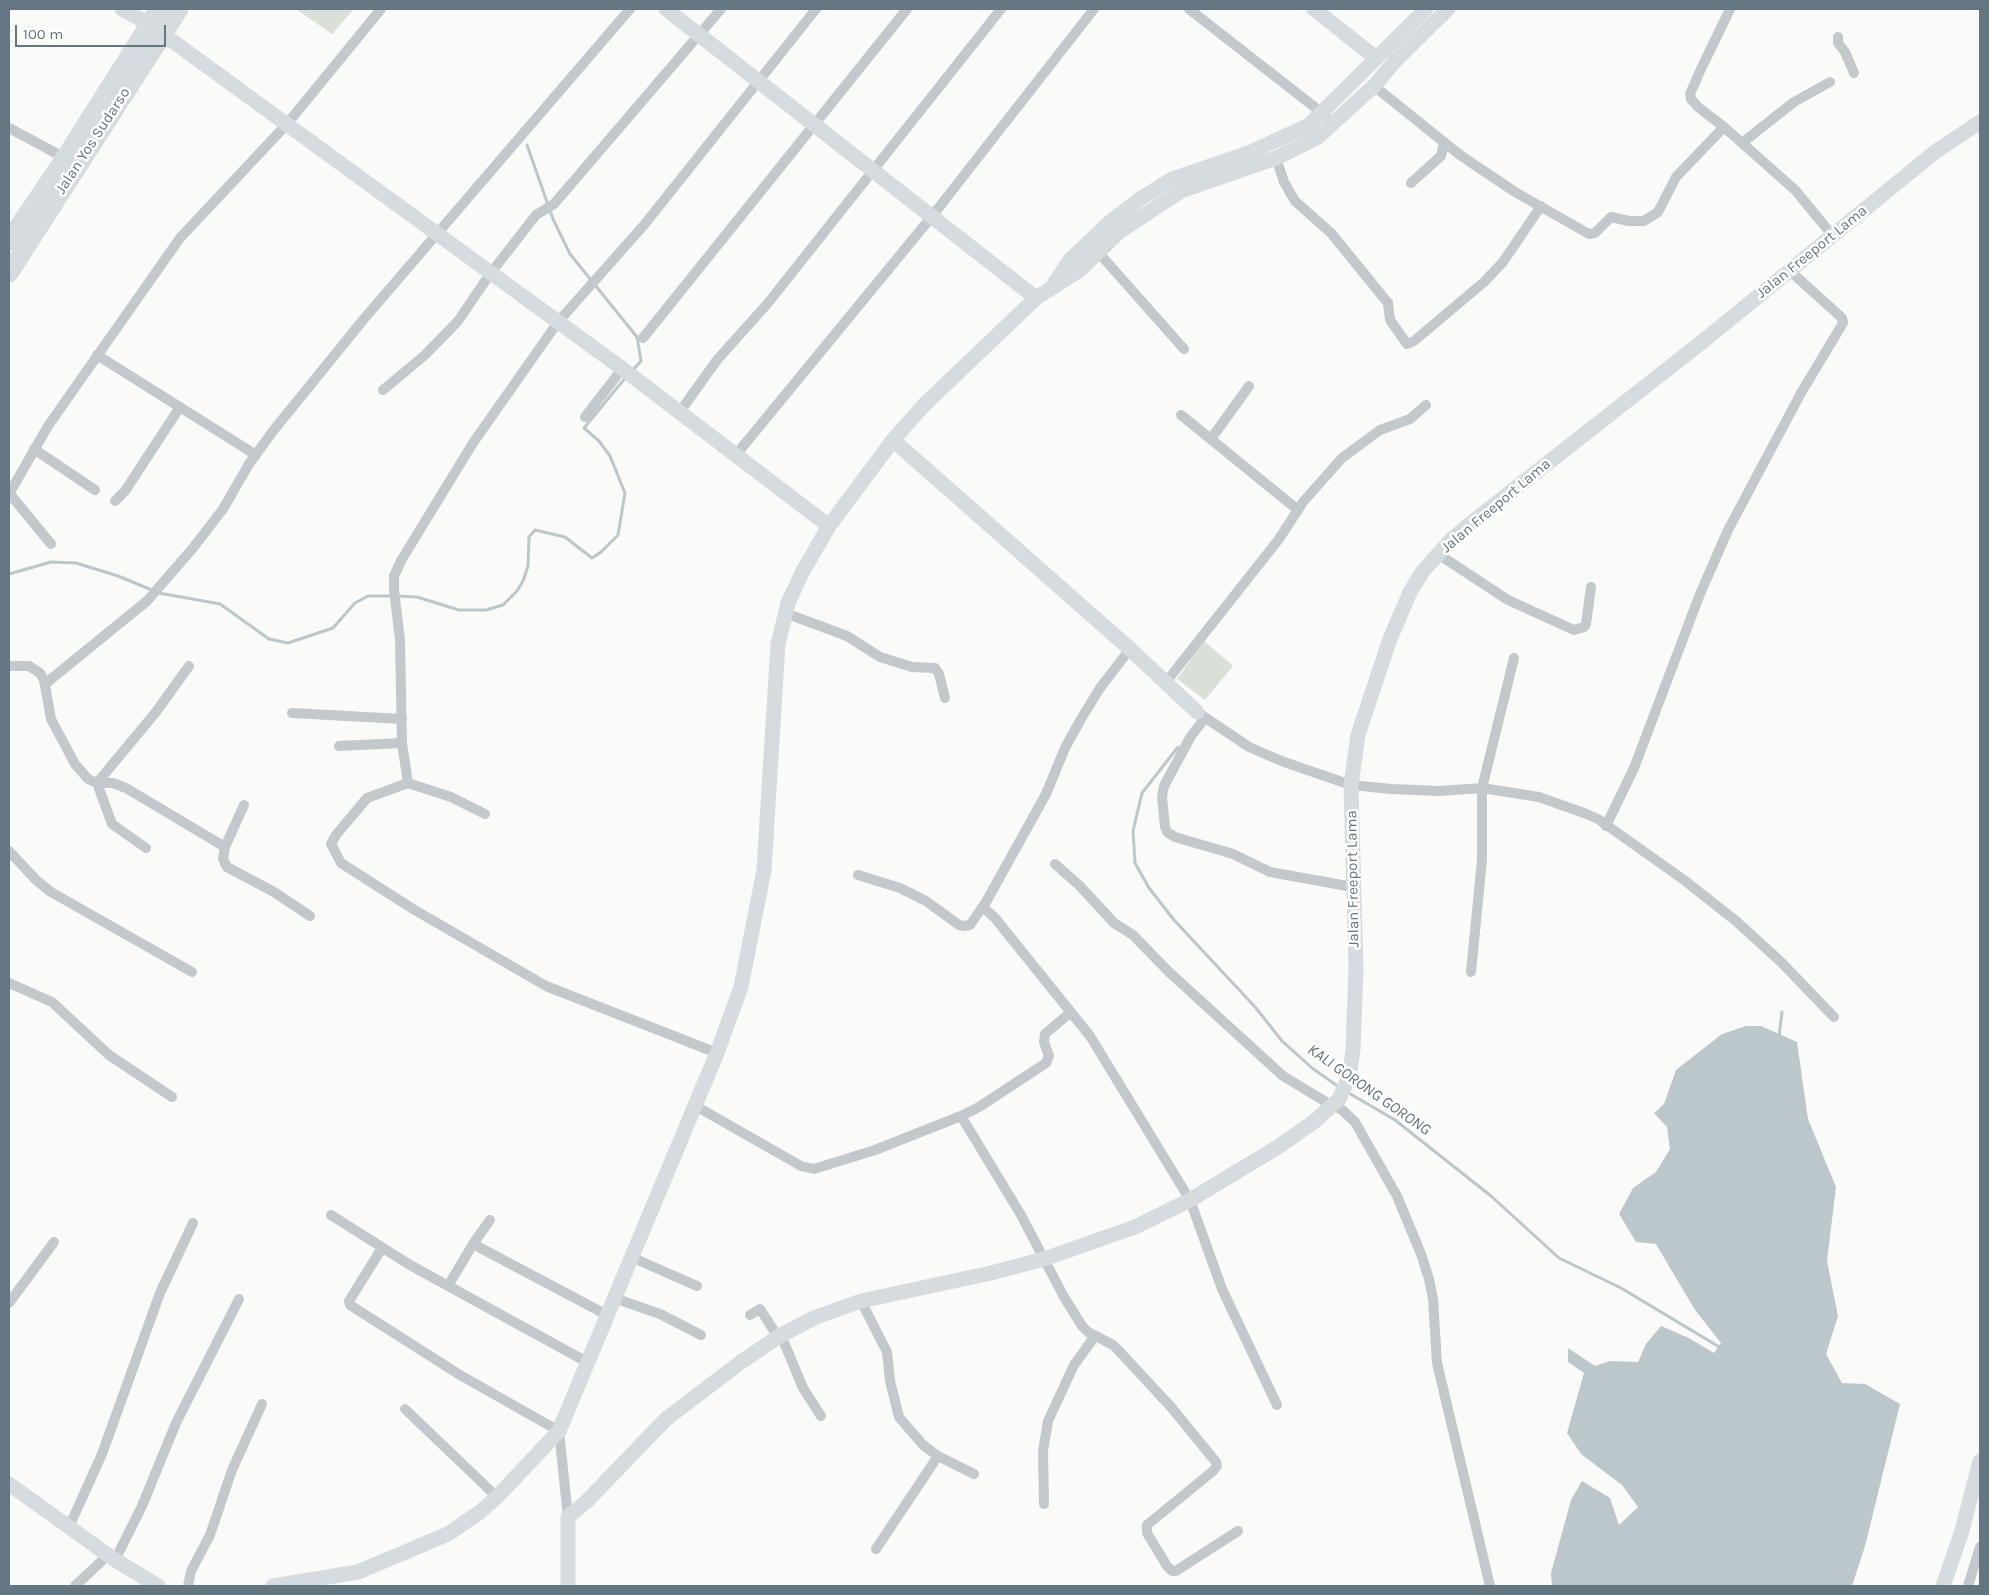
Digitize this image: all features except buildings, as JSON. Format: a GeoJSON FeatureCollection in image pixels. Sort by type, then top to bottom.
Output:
{"type":"FeatureCollection","features":[{"type":"Feature","properties":{"kind":"highway","name":"Jalan Yos Sudarso"},"geometry":{"type":"LineString","coordinates":[[9,241],[157,22],[179,9]]}},
{"type":"Feature","properties":{"kind":"highway","name":"Jalan Yos Sudarso"},"geometry":{"type":"LineString","coordinates":[[9,273],[157,22]]}},
{"type":"Feature","properties":{"kind":"street"},"geometry":{"type":"LineString","coordinates":[[122,9],[157,22],[287,124],[437,236],[627,372],[829,526]]}},
{"type":"Feature","properties":{"kind":"street"},"geometry":{"type":"LineString","coordinates":[[50,544],[9,494],[34,449],[97,355],[191,224],[287,124],[381,9]]}},
{"type":"Feature","properties":{"kind":"street"},"geometry":{"type":"LineString","coordinates":[[44,684],[147,601],[213,523],[256,454],[363,320],[630,9]]}},
{"type":"Feature","properties":{"kind":"street"},"geometry":{"type":"LineString","coordinates":[[666,9],[933,215],[1036,298]]}},
{"type":"Feature","properties":{"kind":"street"},"geometry":{"type":"LineString","coordinates":[[383,390],[425,355],[458,321],[490,274],[536,215],[554,204],[720,9]]}},
{"type":"Feature","properties":{"kind":"street"},"geometry":{"type":"LineString","coordinates":[[408,783],[402,744],[397,608],[394,590],[394,576],[402,560],[473,443],[558,322],[644,225],[816,9]]}},
{"type":"Feature","properties":{"kind":"street"},"geometry":{"type":"LineString","coordinates":[[643,338],[907,9]]}},
{"type":"Feature","properties":{"kind":"street"},"geometry":{"type":"LineString","coordinates":[[679,413],[717,360],[768,303],[1001,9]]}},
{"type":"Feature","properties":{"kind":"street"},"geometry":{"type":"LineString","coordinates":[[735,456],[933,215],[1094,9]]}},
{"type":"Feature","properties":{"kind":"street"},"geometry":{"type":"LineString","coordinates":[[1189,9],[1328,118]]}},
{"type":"Feature","properties":{"kind":"street"},"geometry":{"type":"LineString","coordinates":[[1314,9],[1376,58]]}},
{"type":"Feature","properties":{"kind":"street"},"geometry":{"type":"LineString","coordinates":[[273,1586],[358,1572],[448,1534],[480,1512],[558,1431],[717,1053],[741,987],[764,870],[778,644],[788,600],[829,526],[893,440],[924,405],[1036,298],[1080,270],[1119,232],[1181,191],[1276,158],[1318,137],[1328,118],[1376,58],[1426,9]]}},
{"type":"Feature","properties":{"kind":"street"},"geometry":{"type":"LineString","coordinates":[[1051,287],[1069,260],[1110,222],[1140,199],[1172,179],[1280,141],[1309,125],[1328,118],[1374,86],[1448,9]]}},
{"type":"Feature","properties":{"kind":"street"},"geometry":{"type":"LineString","coordinates":[[1730,9],[1690,94],[1694,103],[1795,190],[1833,236]]}},
{"type":"Feature","properties":{"kind":"street"},"geometry":{"type":"LineString","coordinates":[[1838,37],[1838,43],[1845,52],[1854,73]]}},
{"type":"Feature","properties":{"kind":"street"},"geometry":{"type":"LineString","coordinates":[[1742,143],[1794,102],[1830,82]]}},
{"type":"Feature","properties":{"kind":"street"},"geometry":{"type":"LineString","coordinates":[[1374,86],[1444,142],[1515,192],[1589,234],[1594,233],[1612,217],[1629,222],[1644,221],[1661,209],[1676,177],[1724,127]]}},
{"type":"Feature","properties":{"kind":"street","name":"Jalan Freeport Lama"},"geometry":{"type":"LineString","coordinates":[[1335,1102],[1349,1076],[1354,1050],[1356,977],[1351,785],[1358,735],[1390,639],[1410,592],[1423,571],[1470,524],[1702,342],[1935,152],[1980,122]]}},
{"type":"Feature","properties":{"kind":"street"},"geometry":{"type":"LineString","coordinates":[[9,128],[65,158]]}},
{"type":"Feature","properties":{"kind":"street"},"geometry":{"type":"LineString","coordinates":[[1411,183],[1441,156],[1444,142]]}},
{"type":"Feature","properties":{"kind":"street"},"geometry":{"type":"LineString","coordinates":[[1276,158],[1284,182],[1295,201],[1331,233],[1388,303],[1390,320],[1407,344],[1414,341],[1484,282],[1503,262],[1540,206]]}},
{"type":"Feature","properties":{"kind":"street"},"geometry":{"type":"LineString","coordinates":[[1098,252],[1184,349]]}},
{"type":"Feature","properties":{"kind":"street"},"geometry":{"type":"LineString","coordinates":[[1606,826],[1634,768],[1718,552],[1738,509],[1801,393],[1843,324],[1842,318],[1838,313],[1822,302],[1789,270]]}},
{"type":"Feature","properties":{"kind":"street"},"geometry":{"type":"LineString","coordinates":[[97,355],[256,454]]}},
{"type":"Feature","properties":{"kind":"street"},"geometry":{"type":"LineString","coordinates":[[586,417],[627,372]]}},
{"type":"Feature","properties":{"kind":"street"},"geometry":{"type":"LineString","coordinates":[[1211,439],[1249,386]]}},
{"type":"Feature","properties":{"kind":"street"},"geometry":{"type":"LineString","coordinates":[[1166,682],[1279,539],[1298,510],[1324,477],[1354,447],[1380,430],[1410,419],[1426,405]]}},
{"type":"Feature","properties":{"kind":"street"},"geometry":{"type":"LineString","coordinates":[[115,501],[125,491],[180,407]]}},
{"type":"Feature","properties":{"kind":"street"},"geometry":{"type":"LineString","coordinates":[[1180,415],[1298,510]]}},
{"type":"Feature","properties":{"kind":"street"},"geometry":{"type":"LineString","coordinates":[[893,440],[1130,649],[1201,715],[1249,747],[1284,762],[1351,785],[1439,791],[1482,788],[1539,797],[1584,812],[1598,819],[1684,880],[1736,921],[1834,1017]]}},
{"type":"Feature","properties":{"kind":"street"},"geometry":{"type":"LineString","coordinates":[[34,449],[95,490]]}},
{"type":"Feature","properties":{"kind":"street"},"geometry":{"type":"LineString","coordinates":[[1438,554],[1508,600],[1574,630],[1584,627],[1586,624],[1591,587]]}},
{"type":"Feature","properties":{"kind":"street"},"geometry":{"type":"LineString","coordinates":[[785,613],[847,636],[880,657],[912,666],[935,668],[939,674],[945,698]]}},
{"type":"Feature","properties":{"kind":"street"},"geometry":{"type":"LineString","coordinates":[[858,874],[900,888],[926,901],[965,926],[970,924],[983,907],[1046,794],[1065,748],[1081,719],[1100,688],[1130,649]]}},
{"type":"Feature","properties":{"kind":"street"},"geometry":{"type":"LineString","coordinates":[[1470,972],[1482,860],[1482,788],[1514,658]]}},
{"type":"Feature","properties":{"kind":"street"},"geometry":{"type":"LineString","coordinates":[[9,666],[35,668],[40,673],[51,719],[81,772],[97,783],[113,783],[126,788],[225,847]]}},
{"type":"Feature","properties":{"kind":"street"},"geometry":{"type":"LineString","coordinates":[[97,783],[156,712],[189,666]]}},
{"type":"Feature","properties":{"kind":"street"},"geometry":{"type":"LineString","coordinates":[[292,713],[402,719]]}},
{"type":"Feature","properties":{"kind":"street"},"geometry":{"type":"LineString","coordinates":[[1201,715],[1192,736],[1164,786],[1162,797],[1164,827],[1167,832],[1175,837],[1233,854],[1270,872],[1353,887]]}},
{"type":"Feature","properties":{"kind":"street"},"geometry":{"type":"LineString","coordinates":[[339,746],[402,744]]}},
{"type":"Feature","properties":{"kind":"street"},"geometry":{"type":"LineString","coordinates":[[97,783],[112,824],[146,848]]}},
{"type":"Feature","properties":{"kind":"street"},"geometry":{"type":"LineString","coordinates":[[485,814],[450,797],[408,783],[367,798],[342,827],[331,844],[342,863],[413,909],[546,986],[717,1053]]}},
{"type":"Feature","properties":{"kind":"street"},"geometry":{"type":"LineString","coordinates":[[244,805],[225,847],[223,858],[227,867],[274,892],[310,916]]}},
{"type":"Feature","properties":{"kind":"street"},"geometry":{"type":"LineString","coordinates":[[9,851],[36,880],[51,892],[192,972]]}},
{"type":"Feature","properties":{"kind":"street"},"geometry":{"type":"LineString","coordinates":[[1054,864],[1080,886],[1114,923],[1133,936],[1169,972],[1277,1071],[1335,1102],[1355,1122],[1397,1196],[1421,1254],[1433,1299],[1437,1363],[1490,1586]]}},
{"type":"Feature","properties":{"kind":"street"},"geometry":{"type":"LineString","coordinates":[[983,907],[995,918],[1099,1049],[1190,1200],[1222,1289],[1277,1405]]}},
{"type":"Feature","properties":{"kind":"street"},"geometry":{"type":"LineString","coordinates":[[10,986],[52,1002],[109,1055],[172,1097]]}},
{"type":"Feature","properties":{"kind":"street"},"geometry":{"type":"LineString","coordinates":[[694,1105],[801,1166],[814,1169],[875,1150],[979,1107],[1046,1063],[1049,1056],[1044,1042],[1045,1034],[1071,1012]]}},
{"type":"Feature","properties":{"kind":"street"},"geometry":{"type":"LineString","coordinates":[[568,1517],[587,1501],[666,1419],[741,1362],[780,1336],[816,1317],[861,1300],[991,1273],[1044,1259],[1135,1227],[1190,1200],[1278,1147],[1315,1121],[1335,1102]]}},
{"type":"Feature","properties":{"kind":"street"},"geometry":{"type":"LineString","coordinates":[[961,1116],[984,1151],[1082,1326],[1095,1336],[1113,1345],[1120,1352],[1171,1406],[1216,1462],[1217,1466],[1213,1471],[1147,1524],[1147,1533],[1167,1566],[1172,1571],[1176,1570],[1238,1531]]}},
{"type":"Feature","properties":{"kind":"street"},"geometry":{"type":"LineString","coordinates":[[332,1215],[382,1248],[587,1362]]}},
{"type":"Feature","properties":{"kind":"street"},"geometry":{"type":"LineString","coordinates":[[448,1286],[490,1220]]}},
{"type":"Feature","properties":{"kind":"street"},"geometry":{"type":"LineString","coordinates":[[69,1526],[102,1454],[160,1293],[194,1223]]}},
{"type":"Feature","properties":{"kind":"street"},"geometry":{"type":"LineString","coordinates":[[9,1303],[54,1242]]}},
{"type":"Feature","properties":{"kind":"street"},"geometry":{"type":"LineString","coordinates":[[473,1244],[607,1315]]}},
{"type":"Feature","properties":{"kind":"street"},"geometry":{"type":"LineString","coordinates":[[382,1248],[349,1301],[352,1308],[460,1375],[558,1431]]}},
{"type":"Feature","properties":{"kind":"street"},"geometry":{"type":"LineString","coordinates":[[631,1257],[697,1286]]}},
{"type":"Feature","properties":{"kind":"street"},"geometry":{"type":"LineString","coordinates":[[614,1298],[660,1314],[701,1335]]}},
{"type":"Feature","properties":{"kind":"street"},"geometry":{"type":"LineString","coordinates":[[75,1586],[112,1558],[145,1501],[176,1423],[239,1299]]}},
{"type":"Feature","properties":{"kind":"street"},"geometry":{"type":"LineString","coordinates":[[861,1300],[888,1352],[890,1381],[899,1417],[923,1445],[938,1456],[974,1474]]}},
{"type":"Feature","properties":{"kind":"street"},"geometry":{"type":"LineString","coordinates":[[750,1315],[760,1309],[780,1336],[804,1388],[821,1416]]}},
{"type":"Feature","properties":{"kind":"street"},"geometry":{"type":"LineString","coordinates":[[1044,1504],[1043,1451],[1048,1421],[1074,1365],[1095,1336]]}},
{"type":"Feature","properties":{"kind":"street"},"geometry":{"type":"LineString","coordinates":[[188,1586],[191,1571],[210,1534],[232,1470],[262,1404]]}},
{"type":"Feature","properties":{"kind":"street"},"geometry":{"type":"LineString","coordinates":[[405,1409],[497,1496]]}},
{"type":"Feature","properties":{"kind":"street"},"geometry":{"type":"LineString","coordinates":[[558,1431],[568,1517],[568,1586]]}},
{"type":"Feature","properties":{"kind":"street"},"geometry":{"type":"LineString","coordinates":[[876,1549],[938,1456]]}},
{"type":"Feature","properties":{"kind":"street"},"geometry":{"type":"LineString","coordinates":[[1943,1586],[1961,1534],[1980,1461]]}},
{"type":"Feature","properties":{"kind":"street"},"geometry":{"type":"LineString","coordinates":[[9,1484],[112,1558],[158,1586]]}},
{"type":"Feature","properties":{"kind":"street"},"geometry":{"type":"LineString","coordinates":[[1968,1586],[1980,1547]]}},
{"type":"Feature","properties":{"kind":"shaded area"},"geometry":{"type":"Polygon","coordinates":[[[296,9],[354,9],[332,34],[296,9]]]}},
{"type":"Feature","properties":{"kind":"shaded area"},"geometry":{"type":"Polygon","coordinates":[[[1204,641],[1233,666],[1205,700],[1177,679],[1204,641]]]}},
{"type":"Feature","properties":{"kind":"shaded area"},"geometry":{"type":"Polygon","coordinates":[[[1746,1026],[1761,1026],[1797,1042],[1808,1119],[1836,1187],[1827,1261],[1838,1316],[1826,1354],[1842,1383],[1865,1384],[1900,1404],[1865,1546],[1852,1586],[1552,1586],[1551,1573],[1571,1500],[1582,1481],[1610,1498],[1619,1525],[1638,1507],[1622,1485],[1581,1454],[1567,1433],[1584,1373],[1568,1362],[1568,1348],[1595,1366],[1610,1361],[1638,1362],[1646,1344],[1661,1326],[1689,1338],[1714,1353],[1721,1343],[1695,1310],[1656,1244],[1636,1242],[1619,1214],[1633,1188],[1656,1172],[1670,1149],[1667,1127],[1654,1113],[1664,1104],[1676,1070],[1722,1034],[1746,1026]]]}},
{"type":"Feature","properties":{"kind":"waterway"},"geometry":{"type":"LineString","coordinates":[[527,145],[553,219],[570,254],[637,337],[641,361],[632,371]]}},
{"type":"Feature","properties":{"kind":"waterway"},"geometry":{"type":"LineString","coordinates":[[398,596],[417,597],[459,610],[486,610],[503,605],[517,591],[523,581],[528,566],[529,537],[535,530],[565,537],[592,558],[601,552],[618,535],[625,493],[610,456],[599,441],[584,428],[626,377]]}},
{"type":"Feature","properties":{"kind":"waterway"},"geometry":{"type":"LineString","coordinates":[[9,574],[51,562],[76,563],[118,576],[159,593],[220,604],[269,639],[288,643],[333,628],[355,603],[368,596],[392,596]]}},
{"type":"Feature","properties":{"kind":"waterway","name":"KALI GORONG GORONG"},"geometry":{"type":"LineString","coordinates":[[1178,747],[1142,793],[1133,831],[1135,863],[1149,888],[1174,920],[1256,1008],[1282,1041],[1312,1068],[1339,1087]]}},
{"type":"Feature","properties":{"kind":"waterway"},"geometry":{"type":"LineString","coordinates":[[1779,1037],[1782,1012]]}},
{"type":"Feature","properties":{"kind":"waterway","name":"KALI GORONG GORONG"},"geometry":{"type":"LineString","coordinates":[[1347,1092],[1395,1120],[1491,1196],[1559,1258],[1621,1288],[1721,1348]]}}]}
